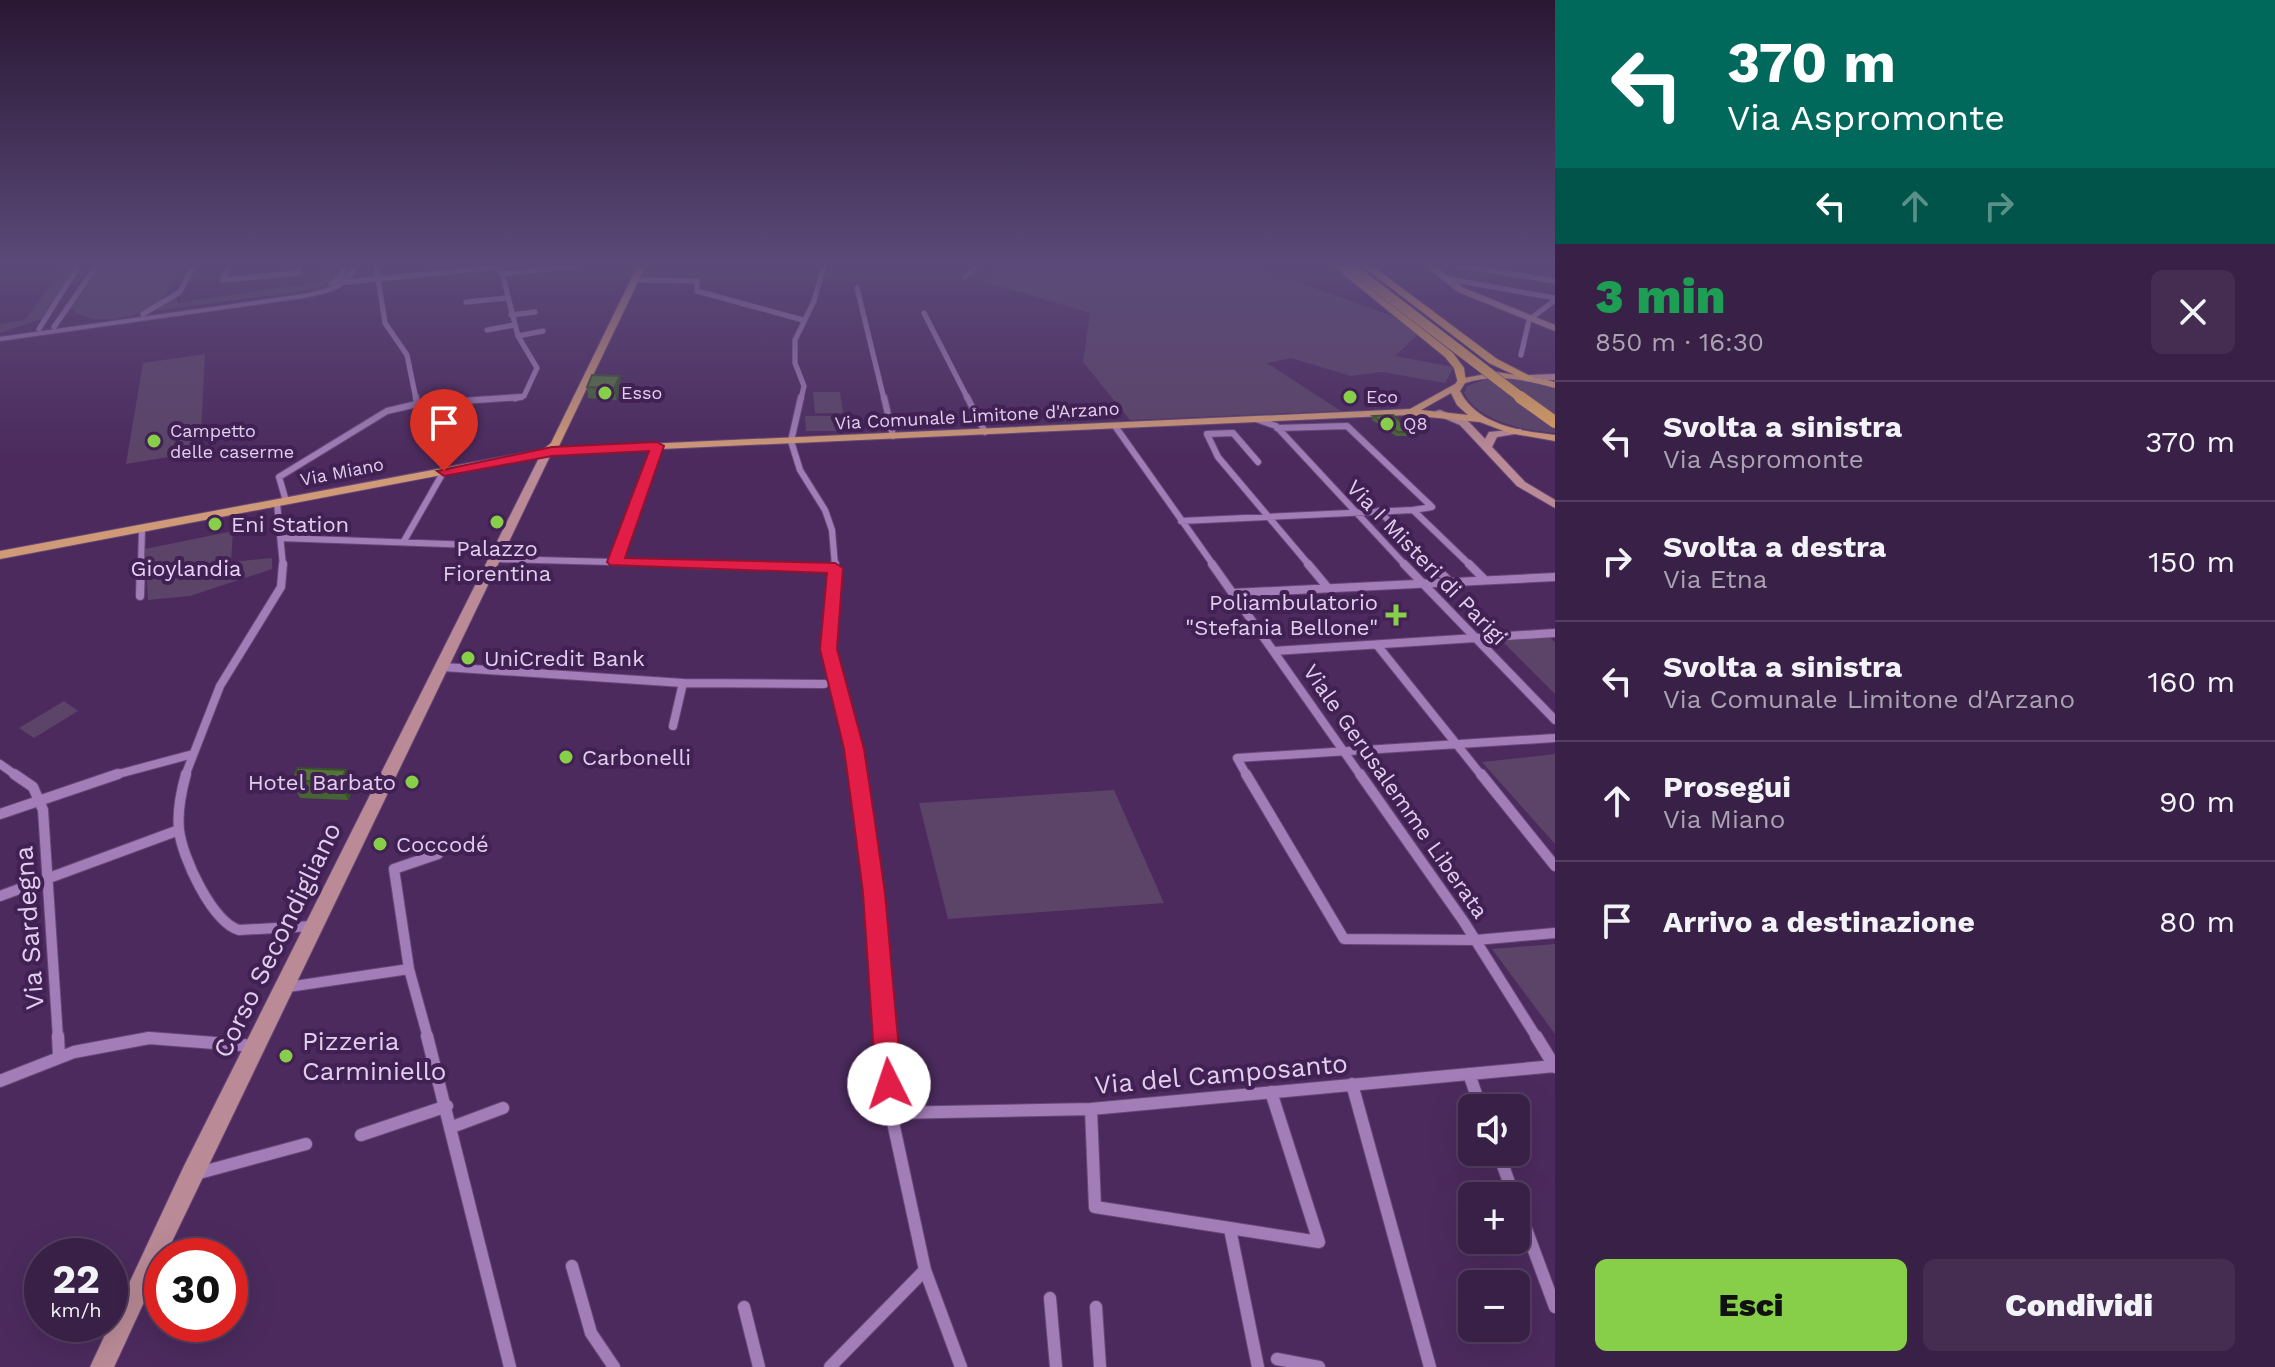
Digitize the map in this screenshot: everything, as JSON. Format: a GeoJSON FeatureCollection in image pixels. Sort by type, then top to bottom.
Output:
{"type":"FeatureCollection","features":[{"type":"Feature","properties":{"kind":"highway"},"geometry":{"type":"LineString","coordinates":[[1416,329],[1449,355],[1459,368],[1459,383]]}},
{"type":"Feature","properties":{"kind":"highway"},"geometry":{"type":"LineString","coordinates":[[1429,329],[1555,422]]}},
{"type":"Feature","properties":{"kind":"highway"},"geometry":{"type":"LineString","coordinates":[[1441,329],[1555,414]]}},
{"type":"Feature","properties":{"kind":"highway"},"geometry":{"type":"LineString","coordinates":[[1450,329],[1493,361],[1529,378]]}},
{"type":"Feature","properties":{"kind":"main road"},"geometry":{"type":"LineString","coordinates":[[547,452],[548,442],[605,329]]}},
{"type":"Feature","properties":{"kind":"main road"},"geometry":{"type":"LineString","coordinates":[[547,452],[555,445],[612,329]]}},
{"type":"Feature","properties":{"kind":"main road"},"geometry":{"type":"LineString","coordinates":[[1407,412],[1426,406],[1459,383],[1496,374],[1555,385]]}},
{"type":"Feature","properties":{"kind":"main road"},"geometry":{"type":"LineString","coordinates":[[1529,378],[1555,377]]}},
{"type":"Feature","properties":{"kind":"main road"},"geometry":{"type":"LineString","coordinates":[[1459,383],[1456,397],[1462,404],[1486,420],[1555,448]]}},
{"type":"Feature","properties":{"kind":"main road","name":"Via Comunale Limitone d'Arzano"},"geometry":{"type":"LineString","coordinates":[[547,452],[1256,419],[1279,424],[1407,412],[1486,420]]}},
{"type":"Feature","properties":{"kind":"main road"},"geometry":{"type":"LineString","coordinates":[[1439,413],[1464,423],[1521,484],[1555,505]]}},
{"type":"Feature","properties":{"kind":"main road"},"geometry":{"type":"LineString","coordinates":[[1487,446],[1493,434],[1517,431],[1555,438]]}},
{"type":"Feature","properties":{"kind":"main road","name":"Via Miano"},"geometry":{"type":"LineString","coordinates":[[0,555],[547,452]]}},
{"type":"Feature","properties":{"kind":"main road","name":"Corso Secondigliano"},"geometry":{"type":"LineString","coordinates":[[102,1367],[192,1174],[547,452]]}},
{"type":"Feature","properties":{"kind":"street"},"geometry":{"type":"LineString","coordinates":[[42,331],[49,329]]}},
{"type":"Feature","properties":{"kind":"street"},"geometry":{"type":"LineString","coordinates":[[0,337],[59,329]]}},
{"type":"Feature","properties":{"kind":"street"},"geometry":{"type":"LineString","coordinates":[[389,329],[407,355],[417,404]]}},
{"type":"Feature","properties":{"kind":"street"},"geometry":{"type":"LineString","coordinates":[[487,330],[494,329]]}},
{"type":"Feature","properties":{"kind":"street"},"geometry":{"type":"LineString","coordinates":[[315,926],[239,930],[229,927],[188,858],[179,830],[182,794],[206,715],[229,669],[281,587],[284,575],[279,477],[375,417],[417,404],[513,400],[526,394],[537,368],[515,329]]}},
{"type":"Feature","properties":{"kind":"street"},"geometry":{"type":"LineString","coordinates":[[799,329],[795,340],[795,363],[804,386],[791,441],[800,470],[825,510],[832,530],[835,568],[828,649],[854,749],[866,831],[891,1113],[925,1270],[961,1367]]}},
{"type":"Feature","properties":{"kind":"street"},"geometry":{"type":"LineString","coordinates":[[866,329],[893,436]]}},
{"type":"Feature","properties":{"kind":"street"},"geometry":{"type":"LineString","coordinates":[[932,329],[985,432]]}},
{"type":"Feature","properties":{"kind":"street"},"geometry":{"type":"LineString","coordinates":[[1521,355],[1529,329]]}},
{"type":"Feature","properties":{"kind":"street"},"geometry":{"type":"LineString","coordinates":[[518,336],[543,331]]}},
{"type":"Feature","properties":{"kind":"street"},"geometry":{"type":"LineString","coordinates":[[426,440],[431,427],[458,422],[466,402]]}},
{"type":"Feature","properties":{"kind":"street"},"geometry":{"type":"LineString","coordinates":[[1181,521],[1432,507],[1347,426],[1279,424]]}},
{"type":"Feature","properties":{"kind":"street","name":"Via I Misteri di Parigi"},"geometry":{"type":"LineString","coordinates":[[1279,424],[1352,511],[1555,720]]}},
{"type":"Feature","properties":{"kind":"street","name":"Viale Gerusalemme Liberata"},"geometry":{"type":"LineString","coordinates":[[1115,426],[1476,940],[1555,1066]]}},
{"type":"Feature","properties":{"kind":"street"},"geometry":{"type":"LineString","coordinates":[[1258,462],[1233,433],[1207,434],[1218,457],[1328,588]]}},
{"type":"Feature","properties":{"kind":"street"},"geometry":{"type":"LineString","coordinates":[[615,562],[657,446]]}},
{"type":"Feature","properties":{"kind":"street"},"geometry":{"type":"LineString","coordinates":[[404,541],[444,471]]}},
{"type":"Feature","properties":{"kind":"street"},"geometry":{"type":"LineString","coordinates":[[1413,510],[1485,580]]}},
{"type":"Feature","properties":{"kind":"street","name":"Via I Misteri di Parigi"},"geometry":{"type":"LineString","coordinates":[[1379,511],[1450,582]]}},
{"type":"Feature","properties":{"kind":"street"},"geometry":{"type":"LineString","coordinates":[[140,596],[142,528]]}},
{"type":"Feature","properties":{"kind":"street"},"geometry":{"type":"LineString","coordinates":[[281,538],[404,541],[615,562],[835,568]]}},
{"type":"Feature","properties":{"kind":"street"},"geometry":{"type":"LineString","coordinates":[[1233,593],[1555,577]]}},
{"type":"Feature","properties":{"kind":"street"},"geometry":{"type":"LineString","coordinates":[[1274,651],[1555,633]]}},
{"type":"Feature","properties":{"kind":"street"},"geometry":{"type":"LineString","coordinates":[[1377,645],[1555,866]]}},
{"type":"Feature","properties":{"kind":"street"},"geometry":{"type":"LineString","coordinates":[[443,667],[683,683],[824,684]]}},
{"type":"Feature","properties":{"kind":"street"},"geometry":{"type":"LineString","coordinates":[[673,726],[683,683]]}},
{"type":"Feature","properties":{"kind":"street"},"geometry":{"type":"LineString","coordinates":[[1555,738],[1237,758],[1344,939],[1476,940],[1555,933]]}},
{"type":"Feature","properties":{"kind":"street"},"geometry":{"type":"LineString","coordinates":[[0,814],[40,798],[193,754]]}},
{"type":"Feature","properties":{"kind":"street"},"geometry":{"type":"LineString","coordinates":[[0,764],[33,787],[40,798]]}},
{"type":"Feature","properties":{"kind":"street","name":"Via Sardegna"},"geometry":{"type":"LineString","coordinates":[[40,798],[49,878],[59,1056]]}},
{"type":"Feature","properties":{"kind":"street"},"geometry":{"type":"LineString","coordinates":[[0,896],[179,830]]}},
{"type":"Feature","properties":{"kind":"street"},"geometry":{"type":"LineString","coordinates":[[438,854],[394,869],[409,969],[447,1106],[510,1367]]}},
{"type":"Feature","properties":{"kind":"street"},"geometry":{"type":"LineString","coordinates":[[284,988],[409,969]]}},
{"type":"Feature","properties":{"kind":"street"},"geometry":{"type":"LineString","coordinates":[[0,1081],[59,1056],[149,1038],[255,1047]]}},
{"type":"Feature","properties":{"kind":"street","name":"Via del Camposanto"},"geometry":{"type":"LineString","coordinates":[[891,1113],[1091,1109],[1555,1066]]}},
{"type":"Feature","properties":{"kind":"street"},"geometry":{"type":"LineString","coordinates":[[1469,1074],[1476,1094]]}},
{"type":"Feature","properties":{"kind":"street"},"geometry":{"type":"LineString","coordinates":[[1352,1084],[1430,1367]]}},
{"type":"Feature","properties":{"kind":"street"},"geometry":{"type":"LineString","coordinates":[[1091,1109],[1095,1207],[1319,1242],[1271,1092]]}},
{"type":"Feature","properties":{"kind":"street"},"geometry":{"type":"LineString","coordinates":[[361,1135],[447,1106]]}},
{"type":"Feature","properties":{"kind":"street"},"geometry":{"type":"LineString","coordinates":[[452,1127],[503,1108]]}},
{"type":"Feature","properties":{"kind":"street"},"geometry":{"type":"LineString","coordinates":[[192,1174],[306,1144]]}},
{"type":"Feature","properties":{"kind":"street"},"geometry":{"type":"LineString","coordinates":[[1230,1229],[1258,1367]]}},
{"type":"Feature","properties":{"kind":"street"},"geometry":{"type":"LineString","coordinates":[[1530,1240],[1555,1307]]}},
{"type":"Feature","properties":{"kind":"street"},"geometry":{"type":"LineString","coordinates":[[572,1266],[591,1333],[614,1367]]}},
{"type":"Feature","properties":{"kind":"street"},"geometry":{"type":"LineString","coordinates":[[830,1367],[925,1270]]}},
{"type":"Feature","properties":{"kind":"street"},"geometry":{"type":"LineString","coordinates":[[1050,1298],[1056,1367]]}},
{"type":"Feature","properties":{"kind":"street"},"geometry":{"type":"LineString","coordinates":[[744,1307],[759,1367]]}},
{"type":"Feature","properties":{"kind":"street"},"geometry":{"type":"LineString","coordinates":[[1096,1307],[1100,1367]]}},
{"type":"Feature","properties":{"kind":"street"},"geometry":{"type":"LineString","coordinates":[[1277,1359],[1319,1367]]}},
{"type":"Feature","properties":{"kind":"green space"},"geometry":{"type":"Polygon","coordinates":[[[1088,329],[1424,329],[1395,356],[1454,367],[1445,383],[1382,372],[1351,376],[1291,358],[1267,363],[1341,411],[1130,420],[1083,362],[1088,329]]]}},
{"type":"Feature","properties":{"kind":"green space"},"geometry":{"type":"Polygon","coordinates":[[[205,354],[200,452],[126,464],[143,363],[205,354]]]}},
{"type":"Feature","properties":{"kind":"green space"},"geometry":{"type":"Polygon","coordinates":[[[1489,378],[1527,380],[1555,387],[1555,433],[1504,423],[1471,403],[1464,393],[1467,386],[1489,378]]]}},
{"type":"Feature","properties":{"kind":"green space"},"geometry":{"type":"Polygon","coordinates":[[[813,392],[840,392],[843,413],[815,413],[813,392]]]}},
{"type":"Feature","properties":{"kind":"green space"},"geometry":{"type":"Polygon","coordinates":[[[805,416],[843,416],[845,431],[806,431],[805,416]]]}},
{"type":"Feature","properties":{"kind":"green space","name":"Gioylandia"},"geometry":{"type":"Polygon","coordinates":[[[233,531],[231,562],[272,558],[272,569],[190,596],[148,600],[145,549],[233,531]]]}},
{"type":"Feature","properties":{"kind":"green space"},"geometry":{"type":"Polygon","coordinates":[[[1548,636],[1555,642],[1555,694],[1500,639],[1548,636]]]}},
{"type":"Feature","properties":{"kind":"green space"},"geometry":{"type":"Polygon","coordinates":[[[64,701],[78,711],[34,738],[19,728],[64,701]]]}},
{"type":"Feature","properties":{"kind":"green space"},"geometry":{"type":"Polygon","coordinates":[[[1555,754],[1555,844],[1482,762],[1555,754]]]}},
{"type":"Feature","properties":{"kind":"green space"},"geometry":{"type":"Polygon","coordinates":[[[1114,790],[1164,903],[948,919],[919,803],[1114,790]]]}},
{"type":"Feature","properties":{"kind":"green space"},"geometry":{"type":"Polygon","coordinates":[[[1555,944],[1555,1034],[1492,949],[1555,944]]]}},
{"type":"Feature","properties":{"kind":"building"},"geometry":{"type":"Polygon","coordinates":[[[592,375],[620,376],[614,388],[587,387],[592,375]]]}},
{"type":"Feature","properties":{"kind":"building"},"geometry":{"type":"Polygon","coordinates":[[[1393,415],[1411,432],[1398,432],[1373,416],[1393,415]]]}},
{"type":"Feature","properties":{"kind":"building"},"geometry":{"type":"Polygon","coordinates":[[[298,768],[346,770],[340,783],[291,780],[298,768]]]}},
{"type":"Feature","properties":{"kind":"place","name":"Esso"},"geometry":{"type":"Point","coordinates":[605,393]}},
{"type":"Feature","properties":{"kind":"place","name":"Eco"},"geometry":{"type":"Point","coordinates":[1350,397]}},
{"type":"Feature","properties":{"kind":"place","name":"Q8"},"geometry":{"type":"Point","coordinates":[1387,424]}},
{"type":"Feature","properties":{"kind":"place","name":"Campetto delle caserme"},"geometry":{"type":"Point","coordinates":[154,441]}},
{"type":"Feature","properties":{"kind":"place","name":"Palazzo Fiorentina"},"geometry":{"type":"Point","coordinates":[497,522]}},
{"type":"Feature","properties":{"kind":"place","name":"Eni Station"},"geometry":{"type":"Point","coordinates":[215,524]}},
{"type":"Feature","properties":{"kind":"place","name":"Poliambulatorio \"Stefania Bellone\""},"geometry":{"type":"Point","coordinates":[1396,615]}},
{"type":"Feature","properties":{"kind":"place","name":"UniCredit Bank"},"geometry":{"type":"Point","coordinates":[468,658]}},
{"type":"Feature","properties":{"kind":"place","name":"Carbonelli"},"geometry":{"type":"Point","coordinates":[566,757]}},
{"type":"Feature","properties":{"kind":"place","name":"Hotel Barbato"},"geometry":{"type":"Point","coordinates":[412,782]}},
{"type":"Feature","properties":{"kind":"place","name":"Coccodé"},"geometry":{"type":"Point","coordinates":[380,844]}},
{"type":"Feature","properties":{"kind":"place","name":"Pizzeria Carminiello"},"geometry":{"type":"Point","coordinates":[286,1056]}},
{"type":"Feature","properties":{"kind":"route"},"geometry":{"type":"LineString","coordinates":[[444,471],[552,451],[657,446],[615,562],[835,568],[828,649],[854,749],[864,815],[874,893],[889,1084]]}}]}
